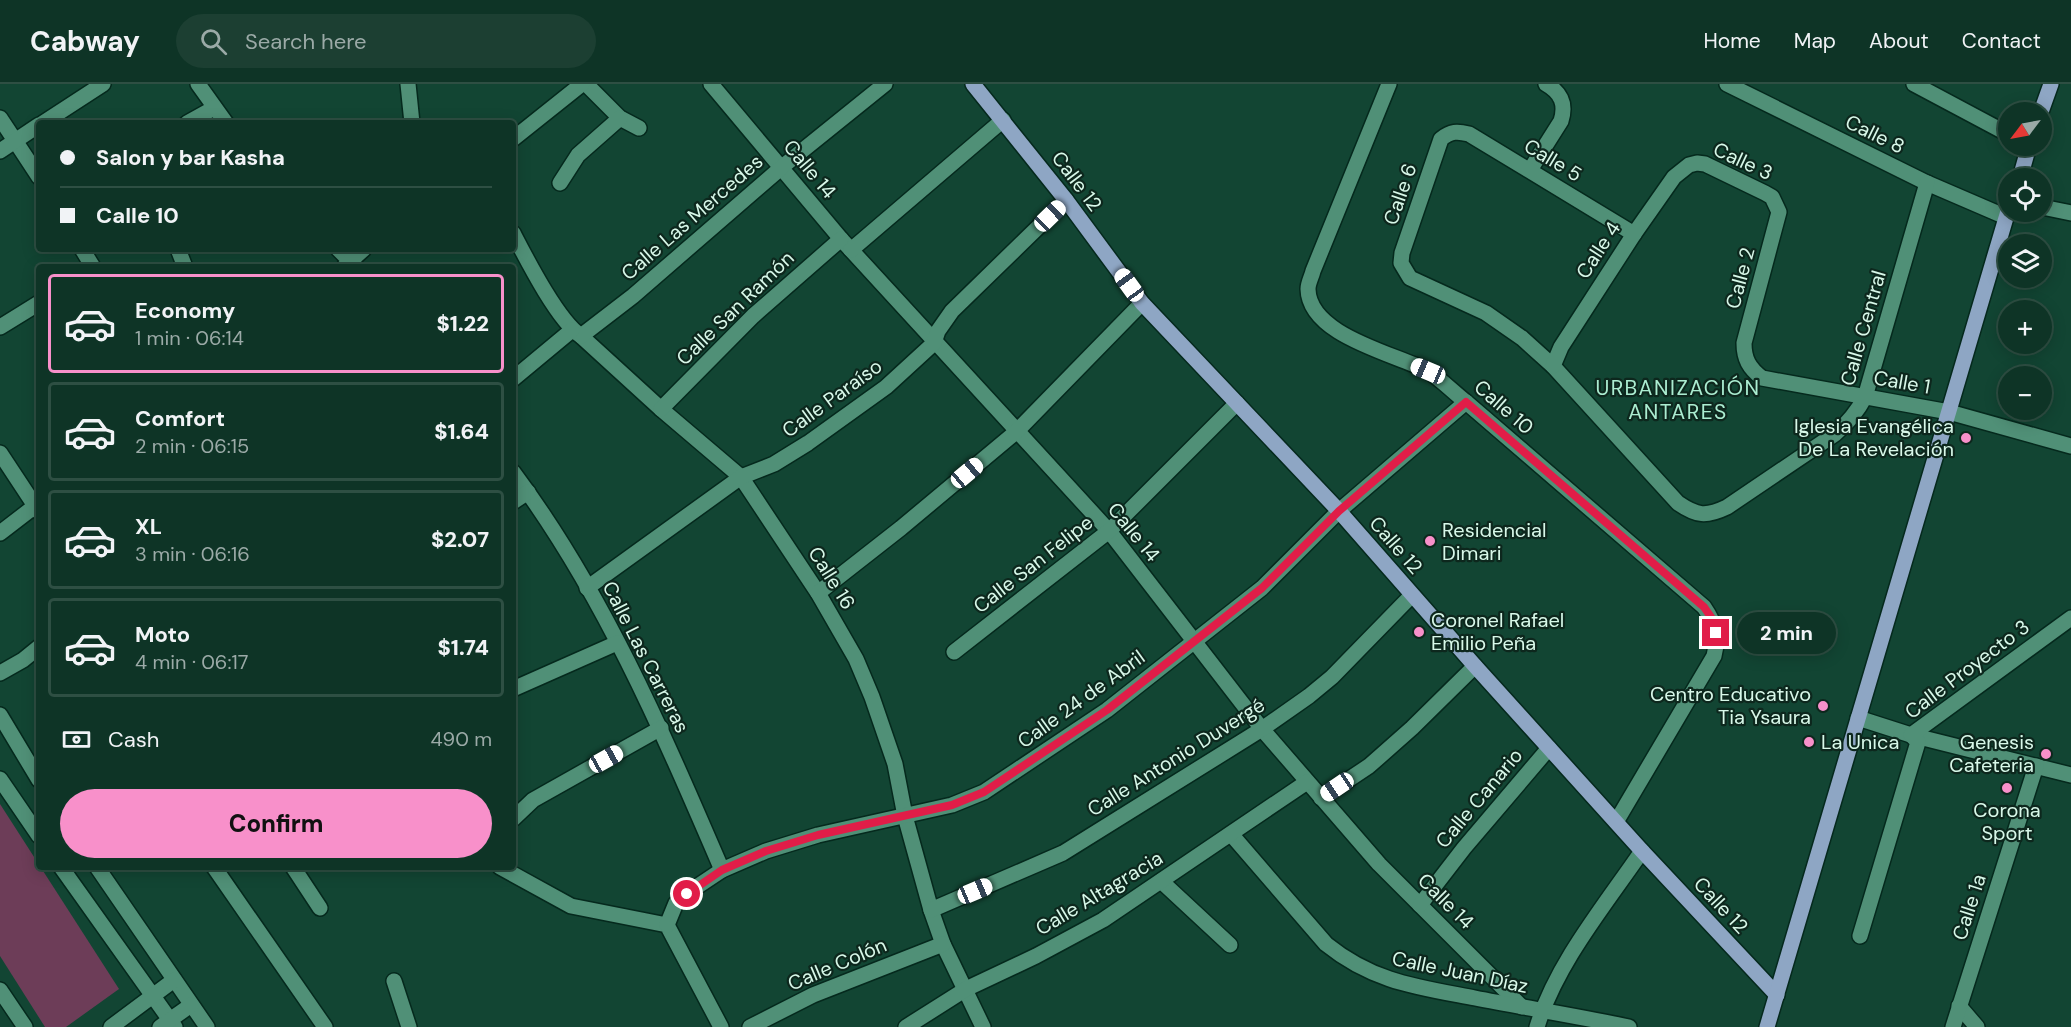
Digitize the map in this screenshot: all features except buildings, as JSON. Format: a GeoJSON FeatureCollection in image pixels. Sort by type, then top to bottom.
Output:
{"type":"FeatureCollection","features":[{"type":"Feature","properties":{"kind":"main road","name":"Calle 12"},"geometry":{"type":"LineString","coordinates":[[974,84],[1066,200],[1142,303],[1339,511],[1642,851],[1777,995]]}},
{"type":"Feature","properties":{"kind":"main road"},"geometry":{"type":"LineString","coordinates":[[2045,102],[2051,84]]}},
{"type":"Feature","properties":{"kind":"main road"},"geometry":{"type":"LineString","coordinates":[[1767,1027],[2005,222]]}},
{"type":"Feature","properties":{"kind":"street"},"geometry":{"type":"LineString","coordinates":[[47,120],[103,84]]}},
{"type":"Feature","properties":{"kind":"street"},"geometry":{"type":"LineString","coordinates":[[198,84],[224,120]]}},
{"type":"Feature","properties":{"kind":"street"},"geometry":{"type":"LineString","coordinates":[[408,84],[412,120]]}},
{"type":"Feature","properties":{"kind":"street"},"geometry":{"type":"LineString","coordinates":[[516,137],[584,84],[620,118],[639,128]]}},
{"type":"Feature","properties":{"kind":"street","name":"Calle 14"},"geometry":{"type":"LineString","coordinates":[[711,84],[846,245],[1109,531],[1262,729],[1321,798],[1379,864],[1522,1007]]}},
{"type":"Feature","properties":{"kind":"street","name":"Calle Las Mercedes"},"geometry":{"type":"LineString","coordinates":[[516,378],[633,296],[782,167],[885,84]]}},
{"type":"Feature","properties":{"kind":"street","name":"Calle 10"},"geometry":{"type":"LineString","coordinates":[[1389,84],[1313,271],[1308,288],[1313,307],[1325,323],[1341,333],[1428,371],[1704,607],[1713,620],[1717,646],[1714,656],[1616,822]]}},
{"type":"Feature","properties":{"kind":"street"},"geometry":{"type":"LineString","coordinates":[[1530,170],[1561,121],[1564,112],[1560,96],[1554,88],[1546,84]]}},
{"type":"Feature","properties":{"kind":"street","name":"Calle 8"},"geometry":{"type":"LineString","coordinates":[[1727,84],[1927,183],[1998,211]]}},
{"type":"Feature","properties":{"kind":"street"},"geometry":{"type":"LineString","coordinates":[[1914,84],[1998,129]]}},
{"type":"Feature","properties":{"kind":"street"},"geometry":{"type":"LineString","coordinates":[[192,120],[214,108]]}},
{"type":"Feature","properties":{"kind":"street"},"geometry":{"type":"LineString","coordinates":[[0,118],[36,172]]}},
{"type":"Feature","properties":{"kind":"street"},"geometry":{"type":"LineString","coordinates":[[560,183],[578,155],[620,118]]}},
{"type":"Feature","properties":{"kind":"street","name":"Calle San Ramón"},"geometry":{"type":"LineString","coordinates":[[661,409],[760,310],[1003,120]]}},
{"type":"Feature","properties":{"kind":"street"},"geometry":{"type":"LineString","coordinates":[[0,151],[36,127]]}},
{"type":"Feature","properties":{"kind":"street","name":"Calle 5"},"geometry":{"type":"LineString","coordinates":[[1449,133],[1458,131],[1469,135],[1634,234]]}},
{"type":"Feature","properties":{"kind":"street","name":"Calle 6"},"geometry":{"type":"LineString","coordinates":[[1405,271],[1401,263],[1402,253],[1441,139],[1449,133]]}},
{"type":"Feature","properties":{"kind":"street","name":"Calle 3"},"geometry":{"type":"LineString","coordinates":[[1689,165],[1705,164],[1765,192],[1776,204]]}},
{"type":"Feature","properties":{"kind":"street","name":"Calle 4"},"geometry":{"type":"LineString","coordinates":[[1553,366],[1561,347],[1634,234],[1674,177],[1689,165]]}},
{"type":"Feature","properties":{"kind":"street","name":"Calle Central"},"geometry":{"type":"LineString","coordinates":[[1405,271],[1418,283],[1486,313],[1522,338],[1553,366],[1678,503],[1689,511],[1702,515],[1726,507],[1835,434],[1853,417],[1865,397],[1927,183]]}},
{"type":"Feature","properties":{"kind":"street","name":"Calle Paraíso"},"geometry":{"type":"LineString","coordinates":[[587,588],[741,477],[774,464],[808,443],[886,387],[934,343],[938,331],[952,311],[1066,200]]}},
{"type":"Feature","properties":{"kind":"street","name":"Calle 2"},"geometry":{"type":"LineString","coordinates":[[1747,363],[1744,343],[1778,218],[1776,204]]}},
{"type":"Feature","properties":{"kind":"street"},"geometry":{"type":"LineString","coordinates":[[2052,209],[2071,213]]}},
{"type":"Feature","properties":{"kind":"street","name":"Calle 16"},"geometry":{"type":"LineString","coordinates":[[516,238],[544,288],[577,333],[741,477],[819,593],[856,659],[872,697],[895,764],[905,816],[931,910],[943,944],[983,1027]]}},
{"type":"Feature","properties":{"kind":"street"},"geometry":{"type":"LineString","coordinates":[[351,264],[361,252]]}},
{"type":"Feature","properties":{"kind":"street"},"geometry":{"type":"LineString","coordinates":[[819,593],[1016,432],[1142,303]]}},
{"type":"Feature","properties":{"kind":"street"},"geometry":{"type":"LineString","coordinates":[[0,327],[36,305]]}},
{"type":"Feature","properties":{"kind":"street","name":"Calle 1"},"geometry":{"type":"LineString","coordinates":[[1747,363],[1762,378],[1949,412],[2071,446]]}},
{"type":"Feature","properties":{"kind":"street","name":"Calle 24 de Abril"},"geometry":{"type":"LineString","coordinates":[[667,925],[676,903],[722,870],[766,851],[818,835],[952,805],[984,792],[1107,710],[1262,588],[1339,511],[1466,402]]}},
{"type":"Feature","properties":{"kind":"street","name":"Calle San Felipe"},"geometry":{"type":"LineString","coordinates":[[954,652],[1109,531],[1236,403]]}},
{"type":"Feature","properties":{"kind":"street"},"geometry":{"type":"LineString","coordinates":[[0,453],[36,504]]}},
{"type":"Feature","properties":{"kind":"street","name":"Calle Las Carreras"},"geometry":{"type":"LineString","coordinates":[[516,476],[587,588],[661,728],[722,870]]}},
{"type":"Feature","properties":{"kind":"street"},"geometry":{"type":"LineString","coordinates":[[516,499],[528,492]]}},
{"type":"Feature","properties":{"kind":"street"},"geometry":{"type":"LineString","coordinates":[[0,532],[36,508]]}},
{"type":"Feature","properties":{"kind":"street","name":"Calle Antonio Duvergé"},"geometry":{"type":"LineString","coordinates":[[931,910],[1063,853],[1262,729],[1310,696],[1332,677],[1412,595]]}},
{"type":"Feature","properties":{"kind":"street","name":"Calle Proyecto 3"},"geometry":{"type":"LineString","coordinates":[[1860,936],[1918,742],[1911,735],[2071,618]]}},
{"type":"Feature","properties":{"kind":"street"},"geometry":{"type":"LineString","coordinates":[[516,688],[617,644]]}},
{"type":"Feature","properties":{"kind":"street"},"geometry":{"type":"LineString","coordinates":[[0,673],[36,649]]}},
{"type":"Feature","properties":{"kind":"street"},"geometry":{"type":"LineString","coordinates":[[1321,798],[1369,766],[1412,728],[1475,666]]}},
{"type":"Feature","properties":{"kind":"street"},"geometry":{"type":"LineString","coordinates":[[0,715],[36,775]]}},
{"type":"Feature","properties":{"kind":"street"},"geometry":{"type":"LineString","coordinates":[[1858,718],[1911,735],[2071,774]]}},
{"type":"Feature","properties":{"kind":"street"},"geometry":{"type":"LineString","coordinates":[[516,816],[533,800],[661,728]]}},
{"type":"Feature","properties":{"kind":"street","name":"Calle Canario"},"geometry":{"type":"LineString","coordinates":[[1420,905],[1464,848],[1549,748]]}},
{"type":"Feature","properties":{"kind":"street","name":"Calle 1a"},"geometry":{"type":"LineString","coordinates":[[1953,1027],[2036,766]]}},
{"type":"Feature","properties":{"kind":"street"},"geometry":{"type":"LineString","coordinates":[[0,779],[36,832]]}},
{"type":"Feature","properties":{"kind":"street","name":"Calle Altagracia"},"geometry":{"type":"LineString","coordinates":[[906,1027],[966,990],[1036,956],[1102,920],[1307,782]]}},
{"type":"Feature","properties":{"kind":"street","name":"Calle Juan Díaz"},"geometry":{"type":"LineString","coordinates":[[1231,834],[1326,944],[1343,958],[1364,970],[1405,984],[1629,1027]]}},
{"type":"Feature","properties":{"kind":"street"},"geometry":{"type":"LineString","coordinates":[[1537,1027],[1542,1010],[1574,949],[1642,851]]}},
{"type":"Feature","properties":{"kind":"street"},"geometry":{"type":"LineString","coordinates":[[63,870],[153,996],[168,1025],[191,1005]]}},
{"type":"Feature","properties":{"kind":"street"},"geometry":{"type":"LineString","coordinates":[[100,870],[207,1027]]}},
{"type":"Feature","properties":{"kind":"street"},"geometry":{"type":"LineString","coordinates":[[216,870],[324,1027]]}},
{"type":"Feature","properties":{"kind":"street"},"geometry":{"type":"LineString","coordinates":[[295,870],[320,908]]}},
{"type":"Feature","properties":{"kind":"street"},"geometry":{"type":"LineString","coordinates":[[505,870],[571,906],[667,925],[721,1027]]}},
{"type":"Feature","properties":{"kind":"street"},"geometry":{"type":"LineString","coordinates":[[1161,881],[1230,945]]}},
{"type":"Feature","properties":{"kind":"street","name":"Calle Colón"},"geometry":{"type":"LineString","coordinates":[[750,1027],[813,995],[943,944]]}},
{"type":"Feature","properties":{"kind":"street"},"geometry":{"type":"LineString","coordinates":[[111,1027],[174,980]]}},
{"type":"Feature","properties":{"kind":"street"},"geometry":{"type":"LineString","coordinates":[[394,981],[409,1027]]}},
{"type":"Feature","properties":{"kind":"street"},"geometry":{"type":"LineString","coordinates":[[0,990],[25,1027]]}},
{"type":"Feature","properties":{"kind":"street"},"geometry":{"type":"LineString","coordinates":[[1959,1006],[1977,1027]]}},
{"type":"Feature","properties":{"kind":"shaded area"},"geometry":{"type":"Polygon","coordinates":[[[0,804],[36,860],[36,870],[42,870],[119,989],[66,1027],[45,1027],[0,956],[0,804]]]}},
{"type":"Feature","properties":{"kind":"place","name":"Iglesia Evangélica De La Revelación"},"geometry":{"type":"Point","coordinates":[1966,438]}},
{"type":"Feature","properties":{"kind":"place","name":"Residencial Dimari"},"geometry":{"type":"Point","coordinates":[1430,541]}},
{"type":"Feature","properties":{"kind":"place","name":"Coronel Rafael Emilio Peña"},"geometry":{"type":"Point","coordinates":[1419,632]}},
{"type":"Feature","properties":{"kind":"place","name":"Centro Educativo Tia Ysaura"},"geometry":{"type":"Point","coordinates":[1823,706]}},
{"type":"Feature","properties":{"kind":"place","name":"La Unica"},"geometry":{"type":"Point","coordinates":[1809,742]}},
{"type":"Feature","properties":{"kind":"place","name":"Genesis Cafeteria"},"geometry":{"type":"Point","coordinates":[2046,754]}},
{"type":"Feature","properties":{"kind":"place","name":"Corona Sport"},"geometry":{"type":"Point","coordinates":[2007,788]}},
{"type":"Feature","properties":{"kind":"district","name":"URBANIZACIÓN ANTARES"},"geometry":{"type":"Point","coordinates":[1678,400]}},
{"type":"Feature","properties":{"kind":"route"},"geometry":{"type":"LineString","coordinates":[[687,894],[722,870],[766,851],[818,835],[952,805],[984,792],[1107,710],[1262,588],[1339,511],[1466,402],[1704,607],[1713,620],[1716,633]]}}]}
